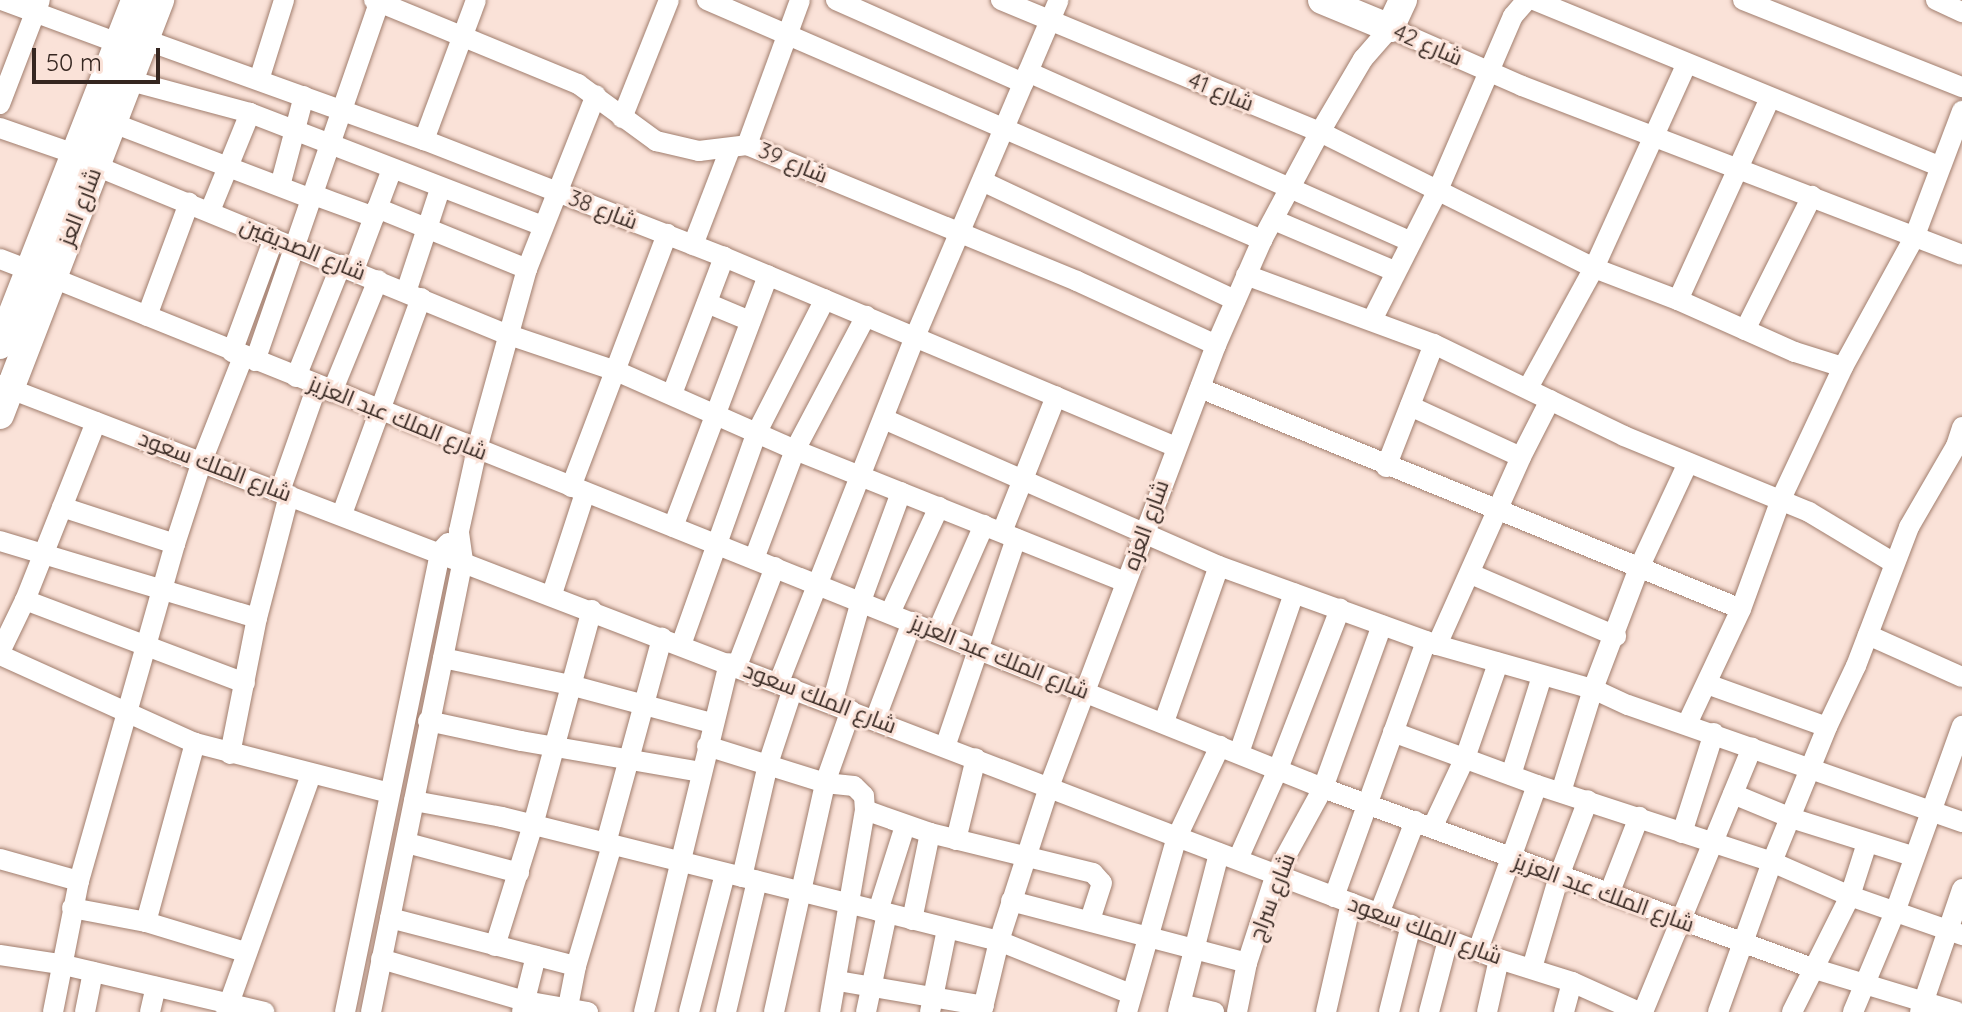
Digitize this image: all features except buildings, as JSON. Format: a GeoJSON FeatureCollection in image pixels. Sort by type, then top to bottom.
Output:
{"type":"FeatureCollection","features":[{"type":"Feature","properties":{"kind":"main road","name":"شارع العز"},"geometry":{"type":"LineString","coordinates":[[85,160],[113,123],[127,80],[135,0]]}},
{"type":"Feature","properties":{"kind":"main road","name":"شارع العز"},"geometry":{"type":"LineString","coordinates":[[3,396],[42,274],[130,41],[160,0]]}},
{"type":"Feature","properties":{"kind":"main road","name":"شارع 42"},"geometry":{"type":"LineString","coordinates":[[1322,0],[1379,16]]}},
{"type":"Feature","properties":{"kind":"main road","name":"شارع العزه"},"geometry":{"type":"LineString","coordinates":[[1379,16],[1403,0]]}},
{"type":"Feature","properties":{"kind":"main road","name":"شارع العز"},"geometry":{"type":"LineString","coordinates":[[0,345],[42,274]]}},
{"type":"Feature","properties":{"kind":"street","name":"شارع 38"},"geometry":{"type":"LineString","coordinates":[[2,0],[37,7],[130,41],[259,80],[424,140],[724,257],[1175,447]]}},
{"type":"Feature","properties":{"kind":"street"},"geometry":{"type":"LineString","coordinates":[[259,80],[284,0]]}},
{"type":"Feature","properties":{"kind":"street"},"geometry":{"type":"LineString","coordinates":[[424,140],[476,0]]}},
{"type":"Feature","properties":{"kind":"street"},"geometry":{"type":"LineString","coordinates":[[622,118],[669,0]]}},
{"type":"Feature","properties":{"kind":"street"},"geometry":{"type":"LineString","coordinates":[[707,0],[1262,240]]}},
{"type":"Feature","properties":{"kind":"street"},"geometry":{"type":"LineString","coordinates":[[693,245],[739,147],[800,0]]}},
{"type":"Feature","properties":{"kind":"street"},"geometry":{"type":"LineString","coordinates":[[836,0],[1291,187],[1410,241]]}},
{"type":"Feature","properties":{"kind":"street","name":"شارع 41"},"geometry":{"type":"LineString","coordinates":[[1001,0],[1320,132],[1594,268],[1678,300],[1795,352],[1843,367]]}},
{"type":"Feature","properties":{"kind":"street"},"geometry":{"type":"LineString","coordinates":[[726,1012],[741,877],[786,685],[819,585],[915,337],[1059,0]]}},
{"type":"Feature","properties":{"kind":"street"},"geometry":{"type":"LineString","coordinates":[[1372,320],[1394,271],[1438,190],[1513,16],[1527,0]]}},
{"type":"Feature","properties":{"kind":"street"},"geometry":{"type":"LineString","coordinates":[[1534,0],[1563,5],[1686,65],[1939,166]]}},
{"type":"Feature","properties":{"kind":"street"},"geometry":{"type":"LineString","coordinates":[[1743,0],[1962,87]]}},
{"type":"Feature","properties":{"kind":"street"},"geometry":{"type":"LineString","coordinates":[[1936,0],[1962,12]]}},
{"type":"Feature","properties":{"kind":"street"},"geometry":{"type":"LineString","coordinates":[[53,1012],[60,964],[79,881],[175,544],[202,461],[243,357],[297,247],[377,1]]}},
{"type":"Feature","properties":{"kind":"street","name":"شارع 39"},"geometry":{"type":"LineString","coordinates":[[377,1],[463,35],[596,95],[622,118],[656,141],[699,151],[739,147],[961,232],[1216,345]]}},
{"type":"Feature","properties":{"kind":"street"},"geometry":{"type":"LineString","coordinates":[[0,104],[37,7]]}},
{"type":"Feature","properties":{"kind":"street","name":"شارع العزه"},"geometry":{"type":"LineString","coordinates":[[983,1009],[999,941],[1049,787],[1175,447],[1262,240],[1363,59],[1379,16]]}},
{"type":"Feature","properties":{"kind":"street","name":"شارع 42"},"geometry":{"type":"LineString","coordinates":[[1379,16],[1490,71],[1962,255]]}},
{"type":"Feature","properties":{"kind":"street"},"geometry":{"type":"LineString","coordinates":[[1528,388],[1594,268],[1686,65]]}},
{"type":"Feature","properties":{"kind":"street"},"geometry":{"type":"LineString","coordinates":[[127,80],[250,113],[440,189],[543,226]]}},
{"type":"Feature","properties":{"kind":"street"},"geometry":{"type":"LineString","coordinates":[[371,1012],[463,561],[459,531],[477,449],[527,269],[596,95]]}},
{"type":"Feature","properties":{"kind":"street"},"geometry":{"type":"LineString","coordinates":[[280,186],[304,96]]}},
{"type":"Feature","properties":{"kind":"street"},"geometry":{"type":"LineString","coordinates":[[1678,300],[1735,168],[1770,98]]}},
{"type":"Feature","properties":{"kind":"street"},"geometry":{"type":"LineString","coordinates":[[1687,724],[1741,609],[1781,499],[1843,367],[1914,238],[1962,111]]}},
{"type":"Feature","properties":{"kind":"street"},"geometry":{"type":"LineString","coordinates":[[210,211],[250,113]]}},
{"type":"Feature","properties":{"kind":"street"},"geometry":{"type":"LineString","coordinates":[[113,123],[313,197],[428,226],[527,269]]}},
{"type":"Feature","properties":{"kind":"street","name":"شارع الصديقين"},"geometry":{"type":"LineString","coordinates":[[0,128],[509,335],[616,371],[795,450],[1125,582]]}},
{"type":"Feature","properties":{"kind":"street"},"geometry":{"type":"LineString","coordinates":[[296,377],[376,212],[392,169]]}},
{"type":"Feature","properties":{"kind":"street"},"geometry":{"type":"LineString","coordinates":[[982,181],[1235,300]]}},
{"type":"Feature","properties":{"kind":"street"},"geometry":{"type":"LineString","coordinates":[[342,514],[414,295],[428,226],[440,189]]}},
{"type":"Feature","properties":{"kind":"street"},"geometry":{"type":"LineString","coordinates":[[1745,330],[1812,196]]}},
{"type":"Feature","properties":{"kind":"street"},"geometry":{"type":"LineString","coordinates":[[147,316],[189,203]]}},
{"type":"Feature","properties":{"kind":"street"},"geometry":{"type":"LineString","coordinates":[[1274,220],[1394,271]]}},
{"type":"Feature","properties":{"kind":"street"},"geometry":{"type":"LineString","coordinates":[[552,594],[578,490],[616,371],[667,234]]}},
{"type":"Feature","properties":{"kind":"street"},"geometry":{"type":"LineString","coordinates":[[243,357],[274,238]]}},
{"type":"Feature","properties":{"kind":"street"},"geometry":{"type":"LineString","coordinates":[[672,394],[724,257]]}},
{"type":"Feature","properties":{"kind":"street","name":"شارع الملك عبد العزيز"},"geometry":{"type":"LineString","coordinates":[[0,259],[980,648],[1323,788],[1511,860],[1922,1007],[1957,1012]]}},
{"type":"Feature","properties":{"kind":"street"},"geometry":{"type":"LineString","coordinates":[[673,527],[768,275]]}},
{"type":"Feature","properties":{"kind":"street"},"geometry":{"type":"LineString","coordinates":[[1246,275],[1434,344],[1688,463],[1781,499],[1822,519],[1894,563]]}},
{"type":"Feature","properties":{"kind":"street"},"geometry":{"type":"LineString","coordinates":[[230,754],[284,493],[325,389],[378,280]]}},
{"type":"Feature","properties":{"kind":"street"},"geometry":{"type":"LineString","coordinates":[[381,959],[524,1006],[574,1010],[576,966],[628,759],[646,705],[671,642],[717,544],[757,432],[825,299]]}},
{"type":"Feature","properties":{"kind":"street"},"geometry":{"type":"LineString","coordinates":[[707,303],[750,321]]}},
{"type":"Feature","properties":{"kind":"street"},"geometry":{"type":"LineString","coordinates":[[754,559],[795,450],[866,316]]}},
{"type":"Feature","properties":{"kind":"street"},"geometry":{"type":"LineString","coordinates":[[1386,467],[1434,344]]}},
{"type":"Feature","properties":{"kind":"street"},"geometry":{"type":"LineString","coordinates":[[1200,388],[1386,467],[1741,609]]}},
{"type":"Feature","properties":{"kind":"street","name":"شارع الملك سعود"},"geometry":{"type":"LineString","coordinates":[[3,396],[96,422],[202,461],[1342,900],[1499,959],[1572,982],[1638,1012]]}},
{"type":"Feature","properties":{"kind":"street"},"geometry":{"type":"LineString","coordinates":[[937,632],[1001,532],[1056,396]]}},
{"type":"Feature","properties":{"kind":"street"},"geometry":{"type":"LineString","coordinates":[[1326,1012],[1342,900],[1368,803],[1393,732],[1432,643],[1471,574],[1521,457],[1550,400]]}},
{"type":"Feature","properties":{"kind":"street"},"geometry":{"type":"LineString","coordinates":[[1410,406],[1521,457]]}},
{"type":"Feature","properties":{"kind":"street"},"geometry":{"type":"LineString","coordinates":[[884,419],[1219,566],[1432,643],[1593,689],[1962,822]]}},
{"type":"Feature","properties":{"kind":"street"},"geometry":{"type":"LineString","coordinates":[[96,422],[25,600],[0,654],[126,715],[195,743],[390,793]]}},
{"type":"Feature","properties":{"kind":"street"},"geometry":{"type":"LineString","coordinates":[[1718,1012],[1772,862],[1868,635],[1909,527],[1960,440]]}},
{"type":"Feature","properties":{"kind":"street"},"geometry":{"type":"LineString","coordinates":[[1561,792],[1593,689],[1616,636],[1639,568],[1688,463]]}},
{"type":"Feature","properties":{"kind":"street"},"geometry":{"type":"LineString","coordinates":[[774,1012],[842,707],[861,601],[901,492]]}},
{"type":"Feature","properties":{"kind":"street"},"geometry":{"type":"LineString","coordinates":[[62,507],[175,544]]}},
{"type":"Feature","properties":{"kind":"street"},"geometry":{"type":"LineString","coordinates":[[890,613],[939,507]]}},
{"type":"Feature","properties":{"kind":"street"},"geometry":{"type":"LineString","coordinates":[[345,1012],[440,552],[459,531]]}},
{"type":"Feature","properties":{"kind":"street"},"geometry":{"type":"LineString","coordinates":[[945,747],[980,648],[1001,532]]}},
{"type":"Feature","properties":{"kind":"street"},"geometry":{"type":"LineString","coordinates":[[0,541],[257,618]]}},
{"type":"Feature","properties":{"kind":"street"},"geometry":{"type":"LineString","coordinates":[[1164,722],[1219,566]]}},
{"type":"Feature","properties":{"kind":"street"},"geometry":{"type":"LineString","coordinates":[[644,1012],[683,862],[712,723],[733,664],[775,567]]}},
{"type":"Feature","properties":{"kind":"street"},"geometry":{"type":"LineString","coordinates":[[1471,574],[1616,636]]}},
{"type":"Feature","properties":{"kind":"street"},"geometry":{"type":"LineString","coordinates":[[414,801],[533,825],[999,941],[1129,1003],[1177,837],[1230,750],[1294,593]]}},
{"type":"Feature","properties":{"kind":"street"},"geometry":{"type":"LineString","coordinates":[[25,600],[245,683]]}},
{"type":"Feature","properties":{"kind":"street"},"geometry":{"type":"LineString","coordinates":[[1214,1012],[1179,1008],[1194,949],[1228,856],[1278,769],[1340,609]]}},
{"type":"Feature","properties":{"kind":"street"},"geometry":{"type":"LineString","coordinates":[[495,946],[533,825],[592,610]]}},
{"type":"Feature","properties":{"kind":"street"},"geometry":{"type":"LineString","coordinates":[[875,720],[912,622]]}},
{"type":"Feature","properties":{"kind":"street","name":"شارع سراج"},"geometry":{"type":"LineString","coordinates":[[1237,1012],[1247,963],[1276,874],[1323,788],[1382,625]]}},
{"type":"Feature","properties":{"kind":"street"},"geometry":{"type":"LineString","coordinates":[[1868,635],[1962,677]]}},
{"type":"Feature","properties":{"kind":"street"},"geometry":{"type":"LineString","coordinates":[[443,658],[570,685],[712,723]]}},
{"type":"Feature","properties":{"kind":"street"},"geometry":{"type":"LineString","coordinates":[[1379,914],[1423,824],[1465,758],[1498,663]]}},
{"type":"Feature","properties":{"kind":"street"},"geometry":{"type":"LineString","coordinates":[[1511,775],[1542,676]]}},
{"type":"Feature","properties":{"kind":"street"},"geometry":{"type":"LineString","coordinates":[[1707,684],[1827,727]]}},
{"type":"Feature","properties":{"kind":"street"},"geometry":{"type":"LineString","coordinates":[[428,721],[700,772]]}},
{"type":"Feature","properties":{"kind":"street"},"geometry":{"type":"LineString","coordinates":[[1853,1012],[1895,912],[1912,856],[1962,726]]}},
{"type":"Feature","properties":{"kind":"street"},"geometry":{"type":"LineString","coordinates":[[1393,732],[1537,785],[1772,862],[1850,896],[1955,933]]}},
{"type":"Feature","properties":{"kind":"street"},"geometry":{"type":"LineString","coordinates":[[1682,833],[1714,733]]}},
{"type":"Feature","properties":{"kind":"street"},"geometry":{"type":"LineString","coordinates":[[146,922],[195,743]]}},
{"type":"Feature","properties":{"kind":"street"},"geometry":{"type":"LineString","coordinates":[[707,746],[825,783],[857,788],[864,796],[865,810],[847,903],[838,981],[830,1012]]}},
{"type":"Feature","properties":{"kind":"street"},"geometry":{"type":"LineString","coordinates":[[1638,1012],[1680,921],[1752,748]]}},
{"type":"Feature","properties":{"kind":"street"},"geometry":{"type":"LineString","coordinates":[[956,840],[976,758]]}},
{"type":"Feature","properties":{"kind":"street"},"geometry":{"type":"LineString","coordinates":[[227,1007],[311,774]]}},
{"type":"Feature","properties":{"kind":"street"},"geometry":{"type":"LineString","coordinates":[[1478,950],[1537,785]]}},
{"type":"Feature","properties":{"kind":"street"},"geometry":{"type":"LineString","coordinates":[[1733,794],[1791,818],[1912,856]]}},
{"type":"Feature","properties":{"kind":"street"},"geometry":{"type":"LineString","coordinates":[[1532,968],[1559,876],[1588,800]]}},
{"type":"Feature","properties":{"kind":"street"},"geometry":{"type":"LineString","coordinates":[[865,810],[930,833],[1098,875],[1102,886],[1090,921]]}},
{"type":"Feature","properties":{"kind":"street"},"geometry":{"type":"LineString","coordinates":[[1609,894],[1639,817]]}},
{"type":"Feature","properties":{"kind":"street"},"geometry":{"type":"LineString","coordinates":[[866,1012],[882,912],[905,826]]}},
{"type":"Feature","properties":{"kind":"street"},"geometry":{"type":"LineString","coordinates":[[912,920],[930,833]]}},
{"type":"Feature","properties":{"kind":"street"},"geometry":{"type":"LineString","coordinates":[[407,843],[519,873]]}},
{"type":"Feature","properties":{"kind":"street"},"geometry":{"type":"LineString","coordinates":[[1792,1012],[1850,896],[1867,843]]}},
{"type":"Feature","properties":{"kind":"street"},"geometry":{"type":"LineString","coordinates":[[0,859],[79,881]]}},
{"type":"Feature","properties":{"kind":"street"},"geometry":{"type":"LineString","coordinates":[[689,1012],[741,877]]}},
{"type":"Feature","properties":{"kind":"street"},"geometry":{"type":"LineString","coordinates":[[1922,1007],[1955,933],[1962,889]]}},
{"type":"Feature","properties":{"kind":"street"},"geometry":{"type":"LineString","coordinates":[[1011,901],[1247,963]]}},
{"type":"Feature","properties":{"kind":"street"},"geometry":{"type":"LineString","coordinates":[[72,908],[146,922],[245,952]]}},
{"type":"Feature","properties":{"kind":"street"},"geometry":{"type":"LineString","coordinates":[[390,918],[576,966]]}},
{"type":"Feature","properties":{"kind":"street"},"geometry":{"type":"LineString","coordinates":[[1389,1012],[1411,925]]}},
{"type":"Feature","properties":{"kind":"street"},"geometry":{"type":"LineString","coordinates":[[932,1005],[947,929]]}},
{"type":"Feature","properties":{"kind":"street"},"geometry":{"type":"LineString","coordinates":[[1429,1012],[1448,940]]}},
{"type":"Feature","properties":{"kind":"street"},"geometry":{"type":"LineString","coordinates":[[0,955],[60,964],[227,1007],[264,1012]]}},
{"type":"Feature","properties":{"kind":"street"},"geometry":{"type":"LineString","coordinates":[[524,1006],[536,956]]}},
{"type":"Feature","properties":{"kind":"street"},"geometry":{"type":"LineString","coordinates":[[1487,1012],[1499,959]]}},
{"type":"Feature","properties":{"kind":"street"},"geometry":{"type":"LineString","coordinates":[[85,1012],[93,972]]}},
{"type":"Feature","properties":{"kind":"street"},"geometry":{"type":"LineString","coordinates":[[838,981],[872,986],[932,1005],[983,1009]]}},
{"type":"Feature","properties":{"kind":"street"},"geometry":{"type":"LineString","coordinates":[[1564,1012],[1572,982]]}},
{"type":"Feature","properties":{"kind":"street"},"geometry":{"type":"LineString","coordinates":[[150,1012],[156,987]]}}]}
